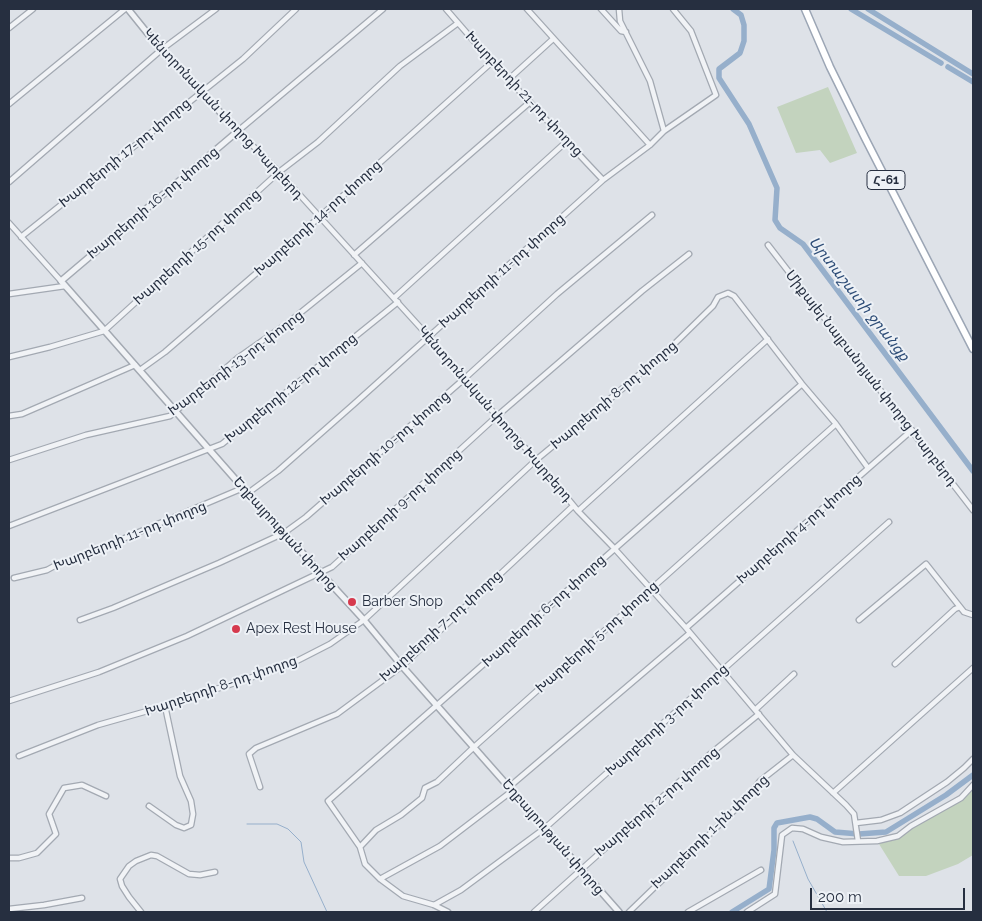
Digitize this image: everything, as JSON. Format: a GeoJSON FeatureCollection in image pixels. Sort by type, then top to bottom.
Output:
{"type":"FeatureCollection","features":[{"type":"Feature","properties":{"kind":"main road","name":"Հ-61"},"geometry":{"type":"LineString","coordinates":[[806,9],[830,67],[973,349]]}},
{"type":"Feature","properties":{"kind":"street"},"geometry":{"type":"LineString","coordinates":[[9,28],[33,9]]}},
{"type":"Feature","properties":{"kind":"street"},"geometry":{"type":"LineString","coordinates":[[9,104],[127,9]]}},
{"type":"Feature","properties":{"kind":"street","name":"Կենտրոնական փողոց Խարբերդ"},"geometry":{"type":"LineString","coordinates":[[127,9],[161,50],[278,172],[398,302],[536,460],[578,512],[651,588],[794,755],[854,814],[856,823]]}},
{"type":"Feature","properties":{"kind":"street"},"geometry":{"type":"LineString","coordinates":[[9,182],[161,50],[216,9]]}},
{"type":"Feature","properties":{"kind":"street","name":"Խարբերդի 17-րդ փողոց"},"geometry":{"type":"LineString","coordinates":[[21,237],[201,93],[242,59],[296,9]]}},
{"type":"Feature","properties":{"kind":"street","name":"Խարբերդի 16-րդ փողոց"},"geometry":{"type":"LineString","coordinates":[[63,283],[238,131],[383,9]]}},
{"type":"Feature","properties":{"kind":"street","name":"Խարբերդի 21-րդ փողոց"},"geometry":{"type":"LineString","coordinates":[[446,9],[492,62],[603,180]]}},
{"type":"Feature","properties":{"kind":"street"},"geometry":{"type":"LineString","coordinates":[[527,9],[650,145]]}},
{"type":"Feature","properties":{"kind":"street"},"geometry":{"type":"LineString","coordinates":[[601,9],[621,31],[626,32]]}},
{"type":"Feature","properties":{"kind":"street"},"geometry":{"type":"LineString","coordinates":[[619,9],[620,21],[650,81],[664,130]]}},
{"type":"Feature","properties":{"kind":"street","name":"Խարբերդի 11-րդ փողոց"},"geometry":{"type":"LineString","coordinates":[[14,578],[47,570],[245,491],[285,464],[603,180],[650,145],[664,130],[716,95],[691,31],[673,9]]}},
{"type":"Feature","properties":{"kind":"street","name":"Խարբերդի 15-րդ փողոց"},"geometry":{"type":"LineString","coordinates":[[9,357],[50,348],[104,330],[278,172],[318,142],[400,66],[458,23]]}},
{"type":"Feature","properties":{"kind":"street"},"geometry":{"type":"LineString","coordinates":[[508,79],[553,39]]}},
{"type":"Feature","properties":{"kind":"street","name":"Խարբերդի 14-րդ փողոց"},"geometry":{"type":"LineString","coordinates":[[140,370],[165,352],[267,264],[492,62]]}},
{"type":"Feature","properties":{"kind":"street"},"geometry":{"type":"LineString","coordinates":[[354,255],[530,102]]}},
{"type":"Feature","properties":{"kind":"street"},"geometry":{"type":"LineString","coordinates":[[394,298],[567,140]]}},
{"type":"Feature","properties":{"kind":"street","name":"Խարբերդի 10-րդ փողոց"},"geometry":{"type":"LineString","coordinates":[[80,620],[114,608],[284,533],[306,517],[464,379],[556,294],[652,215]]}},
{"type":"Feature","properties":{"kind":"street","name":"Եղբայրության փողոց"},"geometry":{"type":"LineString","coordinates":[[9,223],[245,491],[364,620],[616,911]]}},
{"type":"Feature","properties":{"kind":"street","name":"Միքայել Նալբանդյան փողոց Խարբերդ"},"geometry":{"type":"LineString","coordinates":[[768,246],[973,510]]}},
{"type":"Feature","properties":{"kind":"street","name":"Խարբերդի 9-րդ փողոց"},"geometry":{"type":"LineString","coordinates":[[9,701],[99,672],[187,636],[332,567],[497,416],[642,291],[690,254]]}},
{"type":"Feature","properties":{"kind":"street","name":"Խարբերդի 13-րդ փողոց"},"geometry":{"type":"LineString","coordinates":[[9,460],[86,435],[170,416],[239,356],[289,322],[362,264]]}},
{"type":"Feature","properties":{"kind":"street"},"geometry":{"type":"LineString","coordinates":[[9,294],[63,283]]}},
{"type":"Feature","properties":{"kind":"street","name":"Խարբերդի 8-րդ փողոց"},"geometry":{"type":"LineString","coordinates":[[19,756],[98,725],[165,706],[289,665],[330,644],[364,620],[536,460],[663,355],[713,306],[718,297],[728,293],[734,296],[802,384],[836,424],[868,468]]}},
{"type":"Feature","properties":{"kind":"street","name":"Խարբերդի 12-րդ փողոց"},"geometry":{"type":"LineString","coordinates":[[9,526],[222,444],[398,302]]}},
{"type":"Feature","properties":{"kind":"street"},"geometry":{"type":"LineString","coordinates":[[578,512],[768,339]]}},
{"type":"Feature","properties":{"kind":"street"},"geometry":{"type":"LineString","coordinates":[[9,416],[22,414],[135,365]]}},
{"type":"Feature","properties":{"kind":"street","name":"Խարբերդի 6-րդ փողոց"},"geometry":{"type":"LineString","coordinates":[[360,847],[328,801],[802,384]]}},
{"type":"Feature","properties":{"kind":"street","name":"Խարբերդի 5-րդ փողոց"},"geometry":{"type":"LineString","coordinates":[[360,847],[376,830],[401,815],[422,798],[425,788],[437,782],[836,424]]}},
{"type":"Feature","properties":{"kind":"street","name":"Խարբերդի 4-րդ փողոց"},"geometry":{"type":"LineString","coordinates":[[686,628],[912,430]]}},
{"type":"Feature","properties":{"kind":"street","name":"Խարբերդի 7-րդ փողոց"},"geometry":{"type":"LineString","coordinates":[[260,787],[248,754],[256,748],[337,714],[402,666],[574,506]]}},
{"type":"Feature","properties":{"kind":"street","name":"Խարբերդի 3-րդ փողոց"},"geometry":{"type":"LineString","coordinates":[[434,905],[461,890],[545,828],[889,522]]}},
{"type":"Feature","properties":{"kind":"street"},"geometry":{"type":"LineString","coordinates":[[859,620],[926,564],[964,612],[973,615]]}},
{"type":"Feature","properties":{"kind":"street"},"geometry":{"type":"LineString","coordinates":[[895,664],[960,607]]}},
{"type":"Feature","properties":{"kind":"street"},"geometry":{"type":"LineString","coordinates":[[380,879],[440,846],[510,789],[690,633]]}},
{"type":"Feature","properties":{"kind":"street"},"geometry":{"type":"LineString","coordinates":[[833,793],[973,668]]}},
{"type":"Feature","properties":{"kind":"street"},"geometry":{"type":"LineString","coordinates":[[756,710],[794,674]]}},
{"type":"Feature","properties":{"kind":"street"},"geometry":{"type":"LineString","coordinates":[[149,806],[176,825],[184,828],[191,825],[193,814],[191,801],[180,776],[165,706]]}},
{"type":"Feature","properties":{"kind":"street","name":"Խարբերդի 2-րդ փողոց"},"geometry":{"type":"LineString","coordinates":[[534,912],[709,755],[759,714]]}},
{"type":"Feature","properties":{"kind":"street","name":"Խարբերդի 1-ին փողոց"},"geometry":{"type":"LineString","coordinates":[[629,912],[746,800],[760,781],[794,755]]}},
{"type":"Feature","properties":{"kind":"street"},"geometry":{"type":"LineString","coordinates":[[858,841],[856,823],[882,820],[900,813],[947,782],[973,759]]}},
{"type":"Feature","properties":{"kind":"street"},"geometry":{"type":"LineString","coordinates":[[9,858],[19,858],[38,853],[56,834],[49,814],[64,788],[82,785],[106,796]]}},
{"type":"Feature","properties":{"kind":"street"},"geometry":{"type":"LineString","coordinates":[[748,912],[776,894],[782,835],[792,828],[844,842],[877,841],[898,836],[911,826],[961,798],[973,785]]}},
{"type":"Feature","properties":{"kind":"street"},"geometry":{"type":"LineString","coordinates":[[360,847],[365,864],[380,879],[403,896],[434,905],[448,912]]}},
{"type":"Feature","properties":{"kind":"street"},"geometry":{"type":"LineString","coordinates":[[141,912],[129,898],[120,880],[129,866],[136,861],[151,855],[157,856],[189,874],[200,875],[215,872]]}},
{"type":"Feature","properties":{"kind":"street"},"geometry":{"type":"LineString","coordinates":[[688,912],[761,870]]}},
{"type":"Feature","properties":{"kind":"street"},"geometry":{"type":"LineString","coordinates":[[9,909],[82,898]]}},
{"type":"Feature","properties":{"kind":"green space"},"geometry":{"type":"Polygon","coordinates":[[[828,87],[857,153],[830,163],[820,150],[796,153],[777,107],[828,87]]]}},
{"type":"Feature","properties":{"kind":"green space"},"geometry":{"type":"Polygon","coordinates":[[[973,786],[973,855],[958,864],[926,876],[899,876],[879,844],[953,804],[973,786]]]}},
{"type":"Feature","properties":{"kind":"waterway","name":"Արտաշատի ջրանցք"},"geometry":{"type":"LineString","coordinates":[[733,9],[741,15],[744,25],[744,41],[740,53],[719,69],[719,78],[749,124],[777,188],[775,220],[780,228],[803,244],[973,471]]}},
{"type":"Feature","properties":{"kind":"waterway"},"geometry":{"type":"LineString","coordinates":[[851,9],[941,63]]}},
{"type":"Feature","properties":{"kind":"waterway"},"geometry":{"type":"LineString","coordinates":[[868,9],[973,74]]}},
{"type":"Feature","properties":{"kind":"waterway"},"geometry":{"type":"LineString","coordinates":[[948,67],[973,82]]}},
{"type":"Feature","properties":{"kind":"waterway","name":"Արտաշատի ջրանցք"},"geometry":{"type":"LineString","coordinates":[[732,912],[769,889],[774,850],[774,828],[777,823],[810,817],[817,819],[835,832],[859,834],[886,832],[946,795],[973,775]]}},
{"type":"Feature","properties":{"kind":"waterway"},"geometry":{"type":"LineString","coordinates":[[247,824],[277,824],[288,829],[301,842],[304,862],[327,912]]}},
{"type":"Feature","properties":{"kind":"waterway"},"geometry":{"type":"LineString","coordinates":[[793,841],[808,879],[827,912]]}},
{"type":"Feature","properties":{"kind":"place","name":"Barber Shop"},"geometry":{"type":"Point","coordinates":[352,602]}},
{"type":"Feature","properties":{"kind":"place","name":"Apex Rest House"},"geometry":{"type":"Point","coordinates":[236,629]}}]}
